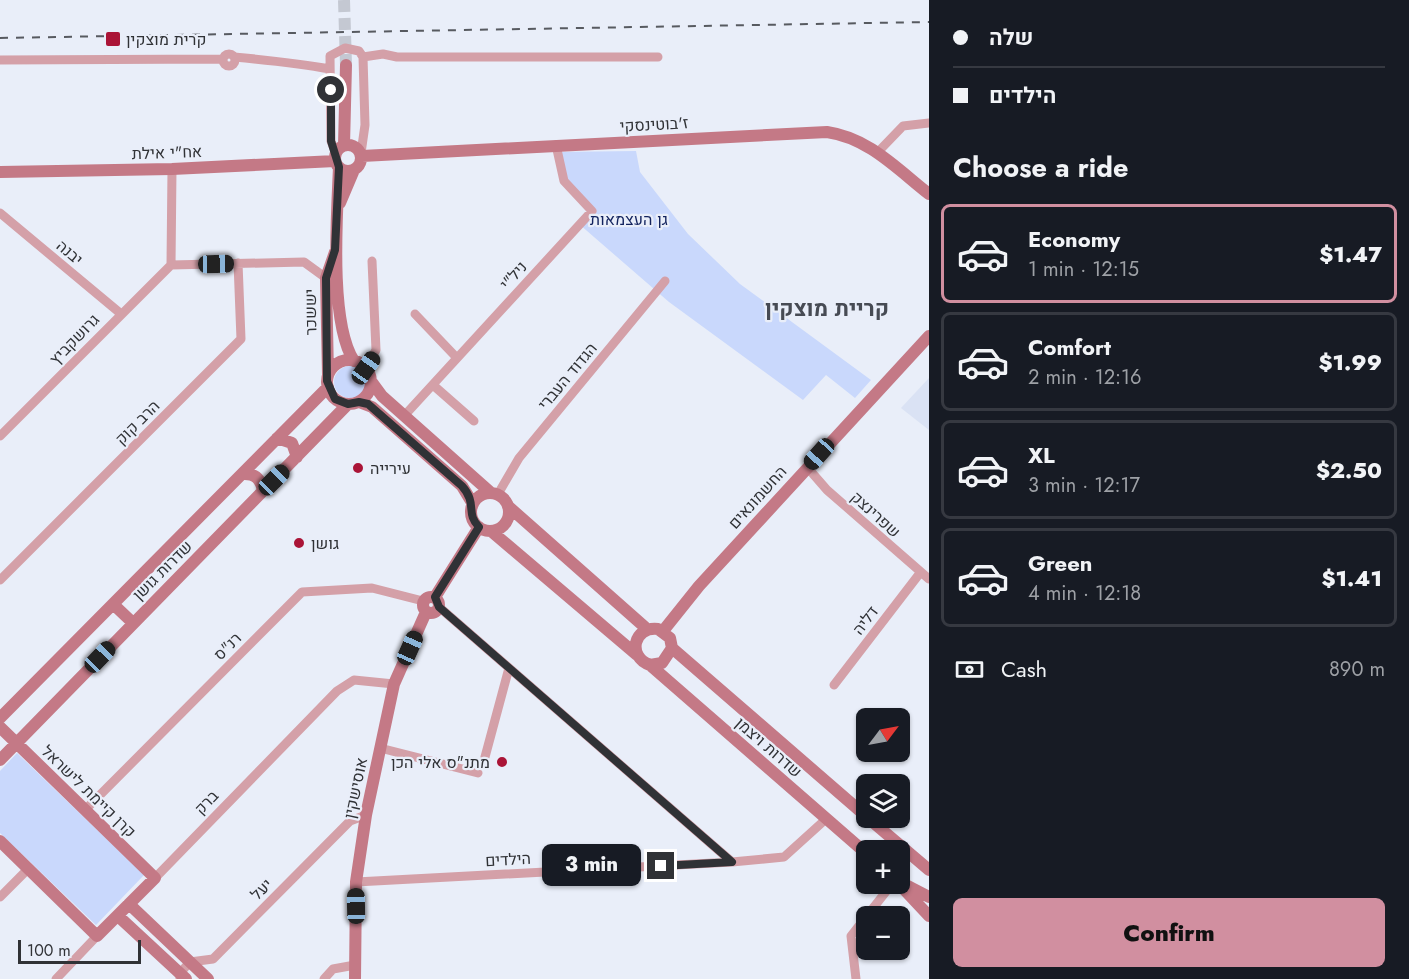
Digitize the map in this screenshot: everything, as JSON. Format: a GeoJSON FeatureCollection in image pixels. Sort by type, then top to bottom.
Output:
{"type":"FeatureCollection","features":[{"type":"Feature","properties":{"kind":"street"},"geometry":{"type":"LineString","coordinates":[[363,57],[365,125],[347,155],[331,141],[330,56],[338,50],[352,49],[363,57],[383,54],[397,57],[658,57]]}},
{"type":"Feature","properties":{"kind":"street"},"geometry":{"type":"LineString","coordinates":[[0,60],[223,59],[228,54],[234,57],[289,60],[303,66],[330,69]]}},
{"type":"Feature","properties":{"kind":"street","name":"יששכר"},"geometry":{"type":"LineString","coordinates":[[337,212],[354,170],[346,171],[346,65]]}},
{"type":"Feature","properties":{"kind":"street"},"geometry":{"type":"LineString","coordinates":[[877,153],[903,126],[929,123]]}},
{"type":"Feature","properties":{"kind":"street","name":"ז'בוטינסקי"},"geometry":{"type":"LineString","coordinates":[[347,155],[827,132],[854,138],[929,194]]}},
{"type":"Feature","properties":{"kind":"street","name":"ניל\"י"},"geometry":{"type":"LineString","coordinates":[[404,416],[592,211],[564,182],[556,145]]}},
{"type":"Feature","properties":{"kind":"street","name":"יששכר"},"geometry":{"type":"LineString","coordinates":[[347,155],[337,212],[335,250],[343,339],[354,361]]}},
{"type":"Feature","properties":{"kind":"street","name":"אח\"י אילת"},"geometry":{"type":"LineString","coordinates":[[0,172],[172,169],[347,155]]}},
{"type":"Feature","properties":{"kind":"street"},"geometry":{"type":"LineString","coordinates":[[172,169],[171,265],[304,262],[326,278]]}},
{"type":"Feature","properties":{"kind":"street","name":"יבנה"},"geometry":{"type":"LineString","coordinates":[[0,213],[120,313]]}},
{"type":"Feature","properties":{"kind":"street","name":"יששכר"},"geometry":{"type":"LineString","coordinates":[[328,381],[326,278],[335,250]]}},
{"type":"Feature","properties":{"kind":"street"},"geometry":{"type":"LineString","coordinates":[[366,368],[376,350],[372,261]]}},
{"type":"Feature","properties":{"kind":"street","name":"הרב קוק"},"geometry":{"type":"LineString","coordinates":[[0,580],[241,339],[238,264]]}},
{"type":"Feature","properties":{"kind":"street","name":"גרושקביץ"},"geometry":{"type":"LineString","coordinates":[[0,436],[120,313],[171,265]]}},
{"type":"Feature","properties":{"kind":"street","name":"הגדוד העברי"},"geometry":{"type":"LineString","coordinates":[[494,493],[519,458],[665,281]]}},
{"type":"Feature","properties":{"kind":"street"},"geometry":{"type":"LineString","coordinates":[[415,314],[457,358]]}},
{"type":"Feature","properties":{"kind":"street","name":"החשמונאים"},"geometry":{"type":"LineString","coordinates":[[663,631],[699,586],[929,336]]}},
{"type":"Feature","properties":{"kind":"street"},"geometry":{"type":"LineString","coordinates":[[473,504],[462,486],[372,407],[335,399],[328,381],[341,362],[354,361],[366,368],[371,381],[404,416],[494,493],[647,629],[663,631],[670,638],[672,648],[662,663],[650,665],[636,655],[472,518],[473,504],[479,496],[494,493]]}},
{"type":"Feature","properties":{"kind":"street","name":"שדרות גושן"},"geometry":{"type":"LineString","coordinates":[[0,718],[242,474],[328,381]]}},
{"type":"Feature","properties":{"kind":"street"},"geometry":{"type":"LineString","coordinates":[[354,403],[368,393],[371,381]]}},
{"type":"Feature","properties":{"kind":"street"},"geometry":{"type":"LineString","coordinates":[[433,385],[474,422]]}},
{"type":"Feature","properties":{"kind":"street","name":"שדרות גושן"},"geometry":{"type":"LineString","coordinates":[[0,760],[262,491],[354,403]]}},
{"type":"Feature","properties":{"kind":"street"},"geometry":{"type":"LineString","coordinates":[[277,438],[292,443],[297,457]]}},
{"type":"Feature","properties":{"kind":"street","name":"שפרינצק"},"geometry":{"type":"LineString","coordinates":[[807,467],[827,490],[929,579]]}},
{"type":"Feature","properties":{"kind":"street"},"geometry":{"type":"LineString","coordinates":[[242,474],[250,473],[258,477],[262,491]]}},
{"type":"Feature","properties":{"kind":"street"},"geometry":{"type":"LineString","coordinates":[[485,529],[506,523],[509,507]]}},
{"type":"Feature","properties":{"kind":"street","name":"אוסישקין"},"geometry":{"type":"LineString","coordinates":[[355,979],[356,882],[366,815],[394,684],[431,604],[485,529]]}},
{"type":"Feature","properties":{"kind":"street","name":"דליה"},"geometry":{"type":"LineString","coordinates":[[834,685],[920,573]]}},
{"type":"Feature","properties":{"kind":"street","name":"רנ\"ס"},"geometry":{"type":"LineString","coordinates":[[86,809],[302,592],[372,588],[431,604]]}},
{"type":"Feature","properties":{"kind":"street"},"geometry":{"type":"LineString","coordinates":[[113,604],[133,623]]}},
{"type":"Feature","properties":{"kind":"street"},"geometry":{"type":"LineString","coordinates":[[431,604],[509,668],[732,862]]}},
{"type":"Feature","properties":{"kind":"street"},"geometry":{"type":"LineString","coordinates":[[636,655],[638,637],[647,629]]}},
{"type":"Feature","properties":{"kind":"street","name":"שדרות ויצמן"},"geometry":{"type":"LineString","coordinates":[[672,648],[856,807]]}},
{"type":"Feature","properties":{"kind":"street","name":"שדרות ויצמן"},"geometry":{"type":"LineString","coordinates":[[650,665],[856,845]]}},
{"type":"Feature","properties":{"kind":"street"},"geometry":{"type":"LineString","coordinates":[[485,757],[509,668]]}},
{"type":"Feature","properties":{"kind":"street","name":"ברק"},"geometry":{"type":"LineString","coordinates":[[56,979],[337,691],[354,680],[394,684]]}},
{"type":"Feature","properties":{"kind":"street","name":"קרן קיימת לישראל"},"geometry":{"type":"LineString","coordinates":[[0,727],[155,878]]}},
{"type":"Feature","properties":{"kind":"street"},"geometry":{"type":"LineString","coordinates":[[380,748],[478,773]]}},
{"type":"Feature","properties":{"kind":"street","name":"יעל"},"geometry":{"type":"LineString","coordinates":[[190,962],[213,959],[350,821],[366,815]]}},
{"type":"Feature","properties":{"kind":"street","name":"הילדים"},"geometry":{"type":"LineString","coordinates":[[356,882],[732,862],[784,857],[826,819]]}},
{"type":"Feature","properties":{"kind":"street","name":"שדרות ויצמן"},"geometry":{"type":"LineString","coordinates":[[880,828],[928,869]]}},
{"type":"Feature","properties":{"kind":"street"},"geometry":{"type":"LineString","coordinates":[[0,841],[97,936]]}},
{"type":"Feature","properties":{"kind":"street"},"geometry":{"type":"LineString","coordinates":[[0,897],[28,869]]}},
{"type":"Feature","properties":{"kind":"street"},"geometry":{"type":"LineString","coordinates":[[910,888],[929,897]]}},
{"type":"Feature","properties":{"kind":"street"},"geometry":{"type":"LineString","coordinates":[[856,979],[851,936],[884,894]]}},
{"type":"Feature","properties":{"kind":"street"},"geometry":{"type":"LineString","coordinates":[[910,894],[929,916]]}},
{"type":"Feature","properties":{"kind":"street"},"geometry":{"type":"LineString","coordinates":[[129,904],[208,979]]}},
{"type":"Feature","properties":{"kind":"street"},"geometry":{"type":"LineString","coordinates":[[118,916],[182,977],[190,962]]}},
{"type":"Feature","properties":{"kind":"street"},"geometry":{"type":"LineString","coordinates":[[324,979],[333,969],[355,965]]}},
{"type":"Feature","properties":{"kind":"shaded area"},"geometry":{"type":"Polygon","coordinates":[[[929,378],[929,430],[901,408],[929,378]]]}},
{"type":"Feature","properties":{"kind":"green space","name":"גן העצמאות"},"geometry":{"type":"Polygon","coordinates":[[[636,151],[640,172],[688,234],[740,284],[871,380],[855,398],[826,375],[803,400],[669,302],[579,224],[592,211],[564,181],[557,152],[636,151]]]}},
{"type":"Feature","properties":{"kind":"green space"},"geometry":{"type":"Polygon","coordinates":[[[350,366],[361,371],[366,382],[361,393],[350,398],[339,393],[334,382],[339,371],[350,366]]]}},
{"type":"Feature","properties":{"kind":"green space"},"geometry":{"type":"Polygon","coordinates":[[[17,753],[144,875],[96,925],[0,833],[0,771],[17,753]]]}},
{"type":"Feature","properties":{"kind":"tunnel"},"geometry":{"type":"LineString","coordinates":[[344,0],[346,65]]}},
{"type":"Feature","properties":{"kind":"railway"},"geometry":{"type":"LineString","coordinates":[[0,38],[929,22]]}},
{"type":"Feature","properties":{"kind":"place","name":"קרית מוצקין"},"geometry":{"type":"Point","coordinates":[113,39]}},
{"type":"Feature","properties":{"kind":"place","name":"עירייה"},"geometry":{"type":"Point","coordinates":[358,468]}},
{"type":"Feature","properties":{"kind":"place","name":"גושן"},"geometry":{"type":"Point","coordinates":[299,543]}},
{"type":"Feature","properties":{"kind":"place","name":"מתנ\"ס אלי הכן"},"geometry":{"type":"Point","coordinates":[502,762]}},
{"type":"Feature","properties":{"kind":"district","name":"קריית מוצקין"},"geometry":{"type":"Point","coordinates":[827,308]}},
{"type":"Feature","properties":{"kind":"route"},"geometry":{"type":"LineString","coordinates":[[331,90],[331,141],[336,154],[335,161],[339,167],[335,250],[326,278],[327,381],[330,394],[335,399],[348,404],[359,402],[368,404],[462,486],[470,497],[473,504],[472,518],[479,527],[435,597],[439,602],[439,607],[732,862],[661,866]]}}]}
